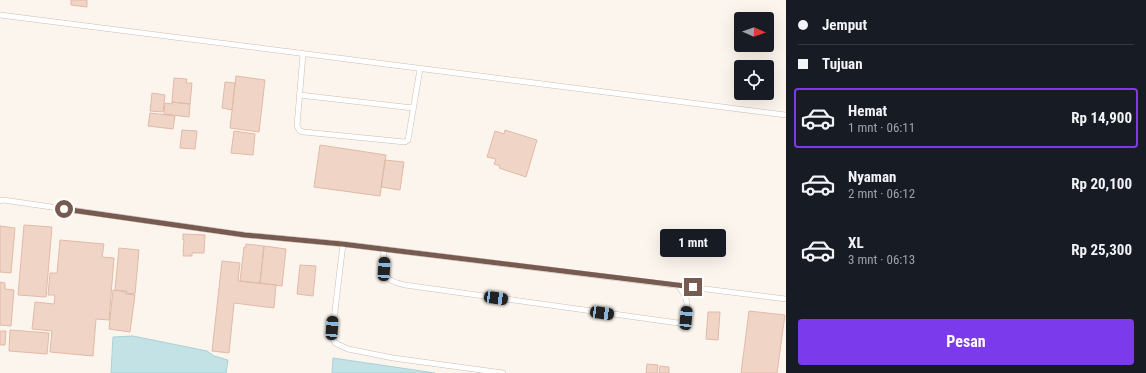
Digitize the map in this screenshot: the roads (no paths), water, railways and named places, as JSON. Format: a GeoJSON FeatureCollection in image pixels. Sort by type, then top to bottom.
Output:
{"type":"FeatureCollection","features":[{"type":"Feature","properties":{"kind":"lane"},"geometry":{"type":"LineString","coordinates":[[0,15],[786,115]]}},
{"type":"Feature","properties":{"kind":"lane"},"geometry":{"type":"LineString","coordinates":[[303,54],[297,126],[300,131],[304,132],[405,142],[408,140],[420,69]]}},
{"type":"Feature","properties":{"kind":"lane"},"geometry":{"type":"LineString","coordinates":[[299,95],[413,108]]}},
{"type":"Feature","properties":{"kind":"lane"},"geometry":{"type":"LineString","coordinates":[[0,201],[3,200],[245,235],[342,244],[786,299]]}},
{"type":"Feature","properties":{"kind":"lane"},"geometry":{"type":"LineString","coordinates":[[342,244],[340,276],[332,330],[332,336],[335,343],[348,349],[393,358],[503,373]]}},
{"type":"Feature","properties":{"kind":"lane"},"geometry":{"type":"LineString","coordinates":[[384,249],[384,269],[386,276],[393,283],[678,323],[684,322],[686,318],[687,303],[685,296],[678,286]]}},
{"type":"Feature","properties":{"kind":"water"},"geometry":{"type":"Polygon","coordinates":[[[133,336],[207,351],[214,356],[228,360],[226,373],[111,373],[113,337],[133,336]]]}},
{"type":"Feature","properties":{"kind":"water"},"geometry":{"type":"Polygon","coordinates":[[[333,358],[435,373],[332,373],[333,358]]]}}]}
